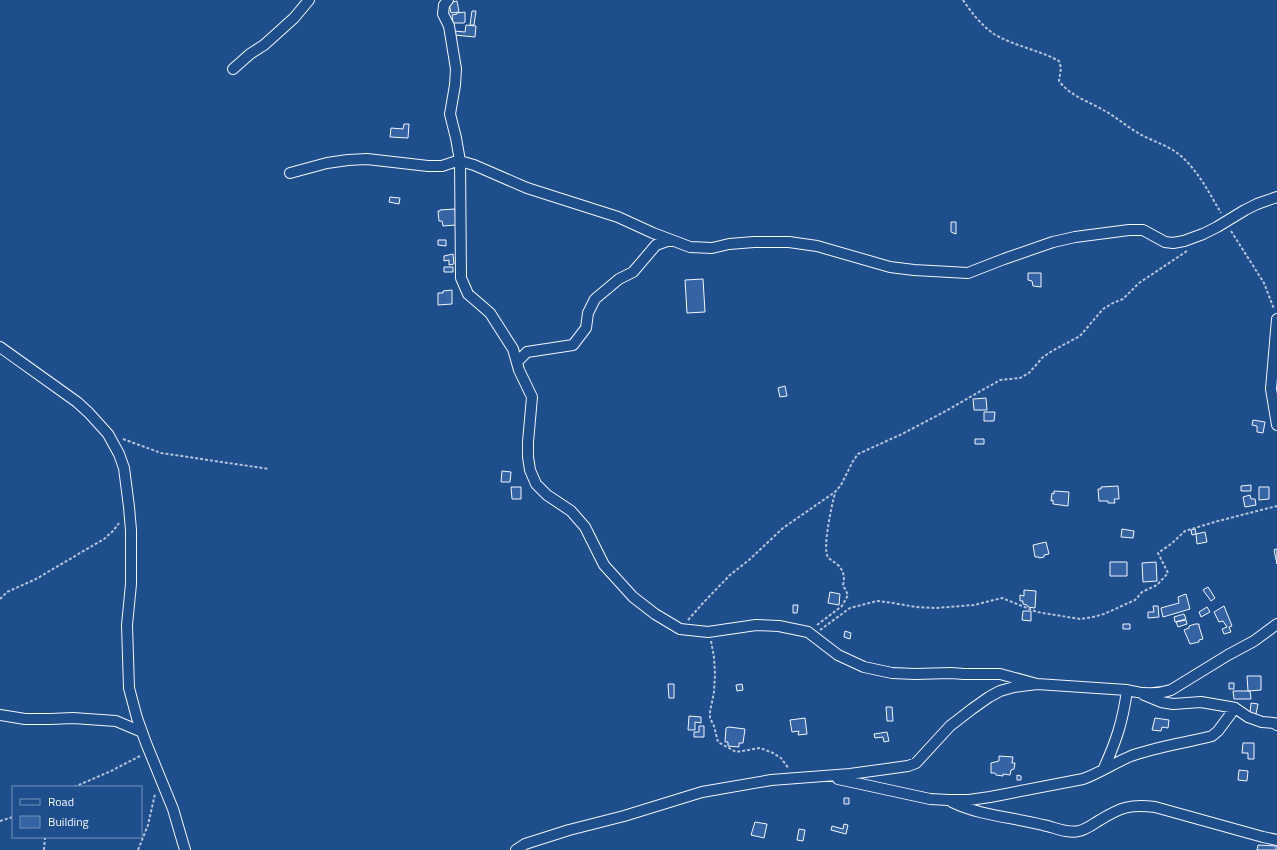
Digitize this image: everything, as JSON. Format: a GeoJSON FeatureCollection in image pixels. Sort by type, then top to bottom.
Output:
{"type":"FeatureCollection","features":[{"type":"Feature","properties":{"kind":"street"},"geometry":{"type":"LineString","coordinates":[[233,69],[250,54],[269,41],[294,18],[309,0]]}},
{"type":"Feature","properties":{"kind":"street"},"geometry":{"type":"LineString","coordinates":[[448,0],[444,5],[443,14],[449,26],[456,69],[450,114],[460,161],[461,278],[468,294],[490,313],[513,349],[519,370],[532,397],[528,457],[530,470],[536,484],[548,495],[571,511],[585,527],[604,565],[633,597],[655,614],[680,629],[708,632],[756,625],[779,626],[810,634],[838,655],[864,667],[892,673],[1000,674],[1037,684],[1160,694],[1171,690],[1254,640],[1277,624]]}},
{"type":"Feature","properties":{"kind":"street"},"geometry":{"type":"LineString","coordinates":[[290,173],[327,163],[348,160],[367,159],[428,166],[442,166],[460,161],[474,165],[527,188],[618,217],[653,233],[690,247],[712,248],[729,244],[754,242],[789,242],[817,246],[890,267],[968,273],[1004,258],[1053,242],[1075,237],[1128,230],[1143,230],[1165,242],[1173,243],[1184,241],[1203,234],[1245,210],[1277,197]]}},
{"type":"Feature","properties":{"kind":"street"},"geometry":{"type":"LineString","coordinates":[[517,362],[527,352],[573,346],[586,328],[588,313],[595,298],[619,279],[633,272],[656,245],[670,240]]}},
{"type":"Feature","properties":{"kind":"street"},"geometry":{"type":"LineString","coordinates":[[1277,319],[1271,389],[1277,425]]}},
{"type":"Feature","properties":{"kind":"street"},"geometry":{"type":"LineString","coordinates":[[0,347],[89,412],[108,434],[119,454],[124,468],[130,512],[131,584],[127,625],[129,688],[142,732],[173,809],[185,850]]}},
{"type":"Feature","properties":{"kind":"street"},"geometry":{"type":"LineString","coordinates":[[516,850],[525,844],[568,830],[624,816],[702,792],[771,780],[850,774],[908,766],[916,763],[950,726],[989,697],[1000,691],[1037,684]]}},
{"type":"Feature","properties":{"kind":"street"},"geometry":{"type":"LineString","coordinates":[[1132,692],[1161,702],[1173,704],[1201,702],[1235,708],[1248,717],[1277,725]]}},
{"type":"Feature","properties":{"kind":"street"},"geometry":{"type":"LineString","coordinates":[[1103,770],[1118,736],[1132,692]]}},
{"type":"Feature","properties":{"kind":"street"},"geometry":{"type":"LineString","coordinates":[[825,776],[930,799],[976,799],[1095,775],[1129,757],[1144,752],[1212,736],[1218,731],[1235,708]]}},
{"type":"Feature","properties":{"kind":"street"},"geometry":{"type":"LineString","coordinates":[[0,715],[25,719],[73,718],[116,721],[142,732]]}},
{"type":"Feature","properties":{"kind":"street"},"geometry":{"type":"LineString","coordinates":[[948,800],[964,808],[996,817],[1072,831],[1079,831],[1115,812],[1139,805],[1155,807],[1277,840]]}},
{"type":"Feature","properties":{"kind":"path"},"geometry":{"type":"LineString","coordinates":[[963,0],[981,22],[993,33],[1006,40],[1049,55],[1059,61],[1061,68],[1059,81],[1062,85],[1080,98],[1112,114],[1138,133],[1176,152],[1191,166],[1264,283],[1277,315]]}},
{"type":"Feature","properties":{"kind":"path"},"geometry":{"type":"LineString","coordinates":[[680,629],[702,603],[722,583],[783,528],[835,492],[841,485],[858,454],[902,434],[1000,380],[1020,378],[1029,373],[1052,351],[1080,336],[1104,309],[1123,299],[1140,283],[1192,248]]}},
{"type":"Feature","properties":{"kind":"path"},"geometry":{"type":"LineString","coordinates":[[108,434],[161,453],[269,469]]}},
{"type":"Feature","properties":{"kind":"path"},"geometry":{"type":"LineString","coordinates":[[810,634],[842,606],[848,595],[843,585],[845,579],[842,571],[838,565],[828,557],[826,550],[829,522],[835,492]]}},
{"type":"Feature","properties":{"kind":"path"},"geometry":{"type":"LineString","coordinates":[[810,634],[850,608],[878,601],[893,602],[916,607],[936,608],[974,605],[1002,598],[1037,612],[1080,619],[1104,614],[1135,600],[1142,592],[1157,585],[1168,573],[1158,553],[1172,544],[1185,531],[1277,506]]}},
{"type":"Feature","properties":{"kind":"path"},"geometry":{"type":"LineString","coordinates":[[0,599],[7,592],[36,580],[104,539],[130,512]]}},
{"type":"Feature","properties":{"kind":"path"},"geometry":{"type":"LineString","coordinates":[[708,632],[712,646],[715,674],[710,718],[714,726],[718,742],[736,752],[760,748],[774,752],[781,758],[796,778]]}},
{"type":"Feature","properties":{"kind":"path"},"geometry":{"type":"LineString","coordinates":[[76,786],[111,771],[149,751]]}},
{"type":"Feature","properties":{"kind":"path"},"geometry":{"type":"LineString","coordinates":[[138,850],[148,825],[159,776]]}},
{"type":"Feature","properties":{"kind":"path"},"geometry":{"type":"LineString","coordinates":[[0,821],[12,817]]}},
{"type":"Feature","properties":{"kind":"path"},"geometry":{"type":"LineString","coordinates":[[44,850],[46,838]]}},
{"type":"Feature","properties":{"kind":"building"},"geometry":{"type":"Polygon","coordinates":[[[457,1],[459,12],[451,13],[449,3],[457,1]]]}},
{"type":"Feature","properties":{"kind":"building"},"geometry":{"type":"Polygon","coordinates":[[[472,11],[476,11],[474,25],[470,25],[472,11]]]}},
{"type":"Feature","properties":{"kind":"building"},"geometry":{"type":"Polygon","coordinates":[[[465,12],[464,23],[453,23],[452,15],[465,12]]]}},
{"type":"Feature","properties":{"kind":"building"},"geometry":{"type":"Polygon","coordinates":[[[466,25],[476,26],[475,37],[454,35],[454,31],[465,32],[466,25]]]}},
{"type":"Feature","properties":{"kind":"building"},"geometry":{"type":"Polygon","coordinates":[[[404,124],[409,124],[408,138],[390,137],[391,128],[403,129],[404,124]]]}},
{"type":"Feature","properties":{"kind":"building"},"geometry":{"type":"Polygon","coordinates":[[[390,197],[400,198],[399,204],[389,202],[390,197]]]}},
{"type":"Feature","properties":{"kind":"building"},"geometry":{"type":"Polygon","coordinates":[[[455,209],[456,225],[443,226],[442,221],[439,221],[438,211],[455,209]]]}},
{"type":"Feature","properties":{"kind":"building"},"geometry":{"type":"Polygon","coordinates":[[[951,222],[956,222],[956,234],[951,232],[951,222]]]}},
{"type":"Feature","properties":{"kind":"building"},"geometry":{"type":"Polygon","coordinates":[[[438,240],[446,240],[446,246],[438,245],[438,240]]]}},
{"type":"Feature","properties":{"kind":"building"},"geometry":{"type":"Polygon","coordinates":[[[453,254],[454,264],[449,265],[449,260],[444,261],[444,256],[453,254]]]}},
{"type":"Feature","properties":{"kind":"building"},"geometry":{"type":"Polygon","coordinates":[[[444,267],[453,267],[453,272],[444,272],[444,267]]]}},
{"type":"Feature","properties":{"kind":"building"},"geometry":{"type":"Polygon","coordinates":[[[1028,273],[1041,273],[1041,287],[1033,286],[1032,281],[1028,280],[1028,273]]]}},
{"type":"Feature","properties":{"kind":"building"},"geometry":{"type":"Polygon","coordinates":[[[703,279],[705,312],[687,313],[685,280],[703,279]]]}},
{"type":"Feature","properties":{"kind":"building"},"geometry":{"type":"Polygon","coordinates":[[[452,290],[452,304],[438,305],[438,293],[452,290]]]}},
{"type":"Feature","properties":{"kind":"building"},"geometry":{"type":"Polygon","coordinates":[[[785,386],[787,396],[780,397],[778,388],[785,386]]]}},
{"type":"Feature","properties":{"kind":"building"},"geometry":{"type":"Polygon","coordinates":[[[986,398],[987,410],[974,410],[973,399],[986,398]]]}},
{"type":"Feature","properties":{"kind":"building"},"geometry":{"type":"Polygon","coordinates":[[[984,412],[995,412],[994,421],[984,421],[984,412]]]}},
{"type":"Feature","properties":{"kind":"building"},"geometry":{"type":"Polygon","coordinates":[[[1253,420],[1265,422],[1263,433],[1257,432],[1257,426],[1252,425],[1253,420]]]}},
{"type":"Feature","properties":{"kind":"building"},"geometry":{"type":"Polygon","coordinates":[[[975,439],[984,439],[984,444],[975,444],[975,439]]]}},
{"type":"Feature","properties":{"kind":"building"},"geometry":{"type":"Polygon","coordinates":[[[502,471],[511,472],[510,482],[501,482],[502,471]]]}},
{"type":"Feature","properties":{"kind":"building"},"geometry":{"type":"Polygon","coordinates":[[[1251,485],[1251,491],[1241,491],[1241,486],[1251,485]]]}},
{"type":"Feature","properties":{"kind":"building"},"geometry":{"type":"Polygon","coordinates":[[[1118,486],[1119,499],[1114,499],[1115,503],[1099,501],[1098,489],[1101,489],[1101,487],[1118,486]]]}},
{"type":"Feature","properties":{"kind":"building"},"geometry":{"type":"Polygon","coordinates":[[[511,487],[521,487],[521,499],[512,499],[511,487]]]}},
{"type":"Feature","properties":{"kind":"building"},"geometry":{"type":"Polygon","coordinates":[[[1259,487],[1269,487],[1269,499],[1259,500],[1259,487]]]}},
{"type":"Feature","properties":{"kind":"building"},"geometry":{"type":"Polygon","coordinates":[[[1054,491],[1069,492],[1068,506],[1053,504],[1053,500],[1051,501],[1052,493],[1054,494],[1054,491]]]}},
{"type":"Feature","properties":{"kind":"building"},"geometry":{"type":"Polygon","coordinates":[[[1250,495],[1251,499],[1255,499],[1256,505],[1245,507],[1243,497],[1250,495]]]}},
{"type":"Feature","properties":{"kind":"building"},"geometry":{"type":"Polygon","coordinates":[[[1122,529],[1134,531],[1133,538],[1121,537],[1122,529]]]}},
{"type":"Feature","properties":{"kind":"building"},"geometry":{"type":"Polygon","coordinates":[[[1195,529],[1196,534],[1192,535],[1191,530],[1195,529]]]}},
{"type":"Feature","properties":{"kind":"building"},"geometry":{"type":"Polygon","coordinates":[[[1205,532],[1207,542],[1197,544],[1196,534],[1205,532]]]}},
{"type":"Feature","properties":{"kind":"building"},"geometry":{"type":"Polygon","coordinates":[[[1046,542],[1049,554],[1044,555],[1044,557],[1035,557],[1033,545],[1046,542]]]}},
{"type":"Feature","properties":{"kind":"building"},"geometry":{"type":"Polygon","coordinates":[[[1277,549],[1277,564],[1274,550],[1277,549]]]}},
{"type":"Feature","properties":{"kind":"building"},"geometry":{"type":"Polygon","coordinates":[[[1110,562],[1127,562],[1127,576],[1110,576],[1110,562]]]}},
{"type":"Feature","properties":{"kind":"building"},"geometry":{"type":"Polygon","coordinates":[[[1156,562],[1157,581],[1143,582],[1142,563],[1156,562]]]}},
{"type":"Feature","properties":{"kind":"building"},"geometry":{"type":"Polygon","coordinates":[[[1208,587],[1215,598],[1211,601],[1203,590],[1208,587]]]}},
{"type":"Feature","properties":{"kind":"building"},"geometry":{"type":"Polygon","coordinates":[[[1024,590],[1036,591],[1035,608],[1028,607],[1027,605],[1023,604],[1023,601],[1020,601],[1020,595],[1024,596],[1024,590]]]}},
{"type":"Feature","properties":{"kind":"building"},"geometry":{"type":"Polygon","coordinates":[[[830,592],[840,594],[839,605],[828,603],[830,592]]]}},
{"type":"Feature","properties":{"kind":"building"},"geometry":{"type":"Polygon","coordinates":[[[1186,594],[1190,609],[1163,617],[1161,608],[1179,603],[1178,597],[1186,594]]]}},
{"type":"Feature","properties":{"kind":"building"},"geometry":{"type":"Polygon","coordinates":[[[793,605],[798,605],[797,613],[793,613],[793,605]]]}},
{"type":"Feature","properties":{"kind":"building"},"geometry":{"type":"Polygon","coordinates":[[[1153,606],[1158,606],[1159,617],[1148,618],[1148,612],[1154,612],[1153,606]]]}},
{"type":"Feature","properties":{"kind":"building"},"geometry":{"type":"Polygon","coordinates":[[[1224,606],[1232,626],[1229,627],[1231,632],[1224,634],[1222,629],[1227,627],[1223,621],[1219,622],[1214,612],[1224,606]]]}},
{"type":"Feature","properties":{"kind":"building"},"geometry":{"type":"Polygon","coordinates":[[[1207,607],[1210,612],[1201,617],[1199,612],[1207,607]]]}},
{"type":"Feature","properties":{"kind":"building"},"geometry":{"type":"Polygon","coordinates":[[[1023,611],[1031,611],[1031,621],[1022,620],[1023,611]]]}},
{"type":"Feature","properties":{"kind":"building"},"geometry":{"type":"Polygon","coordinates":[[[1184,614],[1186,619],[1175,622],[1174,617],[1184,614]]]}},
{"type":"Feature","properties":{"kind":"building"},"geometry":{"type":"Polygon","coordinates":[[[1186,620],[1187,624],[1178,627],[1176,622],[1186,620]]]}},
{"type":"Feature","properties":{"kind":"building"},"geometry":{"type":"Polygon","coordinates":[[[1123,624],[1130,624],[1130,629],[1123,629],[1123,624]]]}},
{"type":"Feature","properties":{"kind":"building"},"geometry":{"type":"Polygon","coordinates":[[[1195,624],[1199,624],[1203,639],[1199,640],[1199,642],[1190,644],[1184,630],[1195,624]]]}},
{"type":"Feature","properties":{"kind":"building"},"geometry":{"type":"Polygon","coordinates":[[[845,631],[851,633],[850,639],[844,637],[845,631]]]}},
{"type":"Feature","properties":{"kind":"building"},"geometry":{"type":"Polygon","coordinates":[[[1247,676],[1261,676],[1261,690],[1248,691],[1247,676]]]}},
{"type":"Feature","properties":{"kind":"building"},"geometry":{"type":"Polygon","coordinates":[[[1229,683],[1234,683],[1234,689],[1229,689],[1229,683]]]}},
{"type":"Feature","properties":{"kind":"building"},"geometry":{"type":"Polygon","coordinates":[[[668,684],[674,684],[674,698],[669,698],[668,684]]]}},
{"type":"Feature","properties":{"kind":"building"},"geometry":{"type":"Polygon","coordinates":[[[742,684],[743,690],[737,691],[736,685],[742,684]]]}},
{"type":"Feature","properties":{"kind":"building"},"geometry":{"type":"Polygon","coordinates":[[[1233,691],[1250,691],[1251,699],[1234,699],[1233,691]]]}},
{"type":"Feature","properties":{"kind":"building"},"geometry":{"type":"Polygon","coordinates":[[[1251,703],[1258,704],[1256,714],[1250,713],[1251,703]]]}},
{"type":"Feature","properties":{"kind":"building"},"geometry":{"type":"Polygon","coordinates":[[[886,707],[892,707],[893,721],[887,721],[886,707]]]}},
{"type":"Feature","properties":{"kind":"building"},"geometry":{"type":"Polygon","coordinates":[[[689,716],[701,717],[701,723],[695,722],[695,730],[688,730],[689,716]]]}},
{"type":"Feature","properties":{"kind":"building"},"geometry":{"type":"Polygon","coordinates":[[[805,718],[807,734],[798,735],[799,731],[792,732],[790,720],[805,718]]]}},
{"type":"Feature","properties":{"kind":"building"},"geometry":{"type":"Polygon","coordinates":[[[1155,718],[1169,720],[1168,728],[1162,727],[1161,731],[1152,730],[1155,718]]]}},
{"type":"Feature","properties":{"kind":"building"},"geometry":{"type":"Polygon","coordinates":[[[699,726],[704,726],[704,737],[694,737],[694,732],[699,732],[699,726]]]}},
{"type":"Feature","properties":{"kind":"building"},"geometry":{"type":"Polygon","coordinates":[[[726,728],[745,729],[743,743],[739,743],[739,747],[728,746],[728,742],[725,742],[726,728]]]}},
{"type":"Feature","properties":{"kind":"building"},"geometry":{"type":"Polygon","coordinates":[[[887,732],[889,741],[884,742],[883,737],[875,738],[874,734],[887,732]]]}},
{"type":"Feature","properties":{"kind":"building"},"geometry":{"type":"Polygon","coordinates":[[[1243,743],[1254,743],[1254,759],[1248,759],[1248,753],[1242,753],[1243,743]]]}},
{"type":"Feature","properties":{"kind":"building"},"geometry":{"type":"Polygon","coordinates":[[[999,756],[1013,757],[1012,763],[1015,763],[1014,769],[1011,770],[1010,775],[1003,774],[1003,776],[991,773],[991,763],[999,761],[999,756]]]}},
{"type":"Feature","properties":{"kind":"building"},"geometry":{"type":"Polygon","coordinates":[[[1239,770],[1248,771],[1247,781],[1238,780],[1239,770]]]}},
{"type":"Feature","properties":{"kind":"building"},"geometry":{"type":"Polygon","coordinates":[[[1017,775],[1021,776],[1021,780],[1017,780],[1017,775]]]}},
{"type":"Feature","properties":{"kind":"building"},"geometry":{"type":"Polygon","coordinates":[[[844,798],[849,798],[849,804],[844,804],[844,798]]]}},
{"type":"Feature","properties":{"kind":"building"},"geometry":{"type":"Polygon","coordinates":[[[755,822],[767,824],[764,838],[751,835],[755,822]]]}},
{"type":"Feature","properties":{"kind":"building"},"geometry":{"type":"Polygon","coordinates":[[[844,824],[848,825],[846,834],[831,830],[832,826],[843,829],[844,824]]]}},
{"type":"Feature","properties":{"kind":"building"},"geometry":{"type":"Polygon","coordinates":[[[799,829],[805,830],[803,841],[797,840],[799,829]]]}},
{"type":"Feature","properties":{"kind":"building"},"geometry":{"type":"Polygon","coordinates":[[[1258,845],[1276,846],[1276,850],[1257,850],[1258,845]]]}}]}
